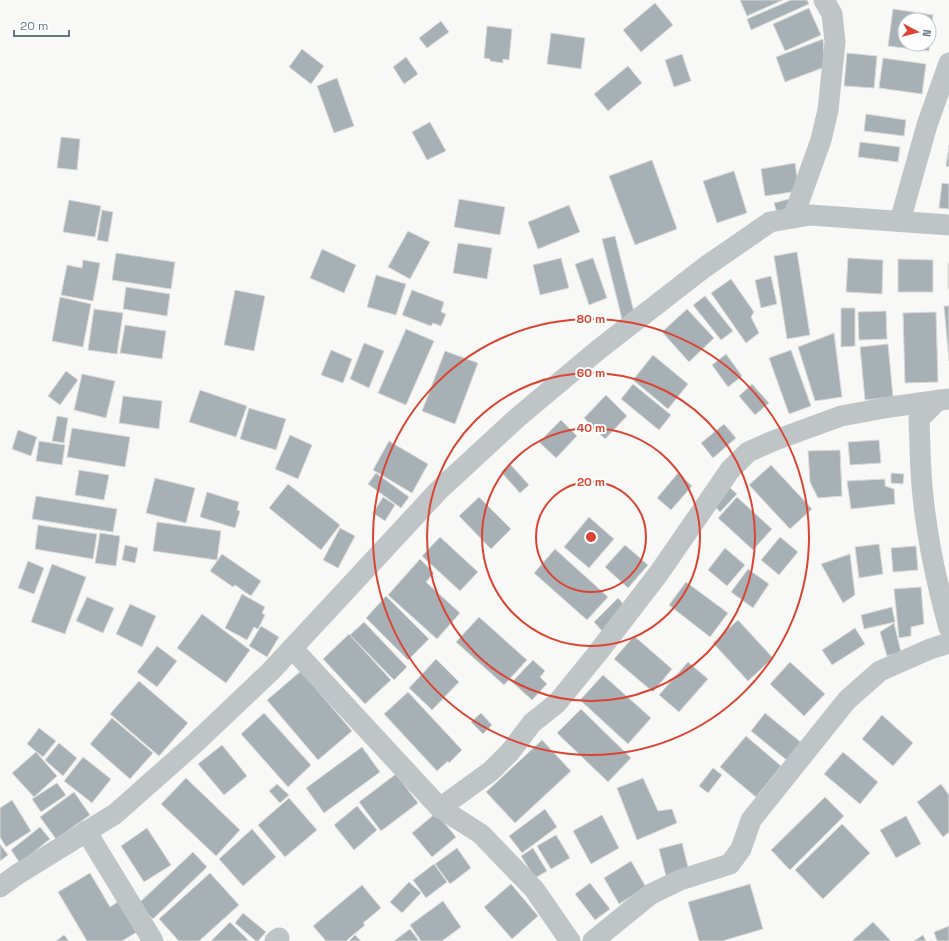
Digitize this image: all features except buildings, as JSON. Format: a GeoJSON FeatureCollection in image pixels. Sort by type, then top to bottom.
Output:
{"type":"FeatureCollection","features":[{"type":"Feature","properties":{"kind":"street"},"geometry":{"type":"LineString","coordinates":[[793,218],[821,140],[828,110],[835,42],[832,14],[824,0]]}},
{"type":"Feature","properties":{"kind":"street"},"geometry":{"type":"LineString","coordinates":[[900,221],[927,125],[949,63]]}},
{"type":"Feature","properties":{"kind":"street"},"geometry":{"type":"LineString","coordinates":[[0,887],[18,874],[116,814],[194,745],[270,672],[438,490],[523,413],[598,350],[705,267],[770,222],[810,215],[949,226]]}},
{"type":"Feature","properties":{"kind":"street"},"geometry":{"type":"LineString","coordinates":[[440,808],[491,771],[510,752],[532,723],[557,703],[659,573],[730,470],[748,452],[773,441],[841,416],[890,407],[943,400]]}},
{"type":"Feature","properties":{"kind":"street"},"geometry":{"type":"LineString","coordinates":[[919,419],[943,400]]}},
{"type":"Feature","properties":{"kind":"street"},"geometry":{"type":"LineString","coordinates":[[890,407],[919,419]]}},
{"type":"Feature","properties":{"kind":"street"},"geometry":{"type":"LineString","coordinates":[[919,419],[922,486],[926,522],[937,587],[949,628]]}},
{"type":"Feature","properties":{"kind":"street"},"geometry":{"type":"LineString","coordinates":[[593,941],[651,894],[680,880],[730,864],[741,849],[751,820],[847,700],[880,671],[949,643]]}},
{"type":"Feature","properties":{"kind":"street"},"geometry":{"type":"LineString","coordinates":[[292,648],[440,808],[481,834],[534,889],[570,941]]}},
{"type":"Feature","properties":{"kind":"street"},"geometry":{"type":"LineString","coordinates":[[86,832],[152,941]]}}]}
